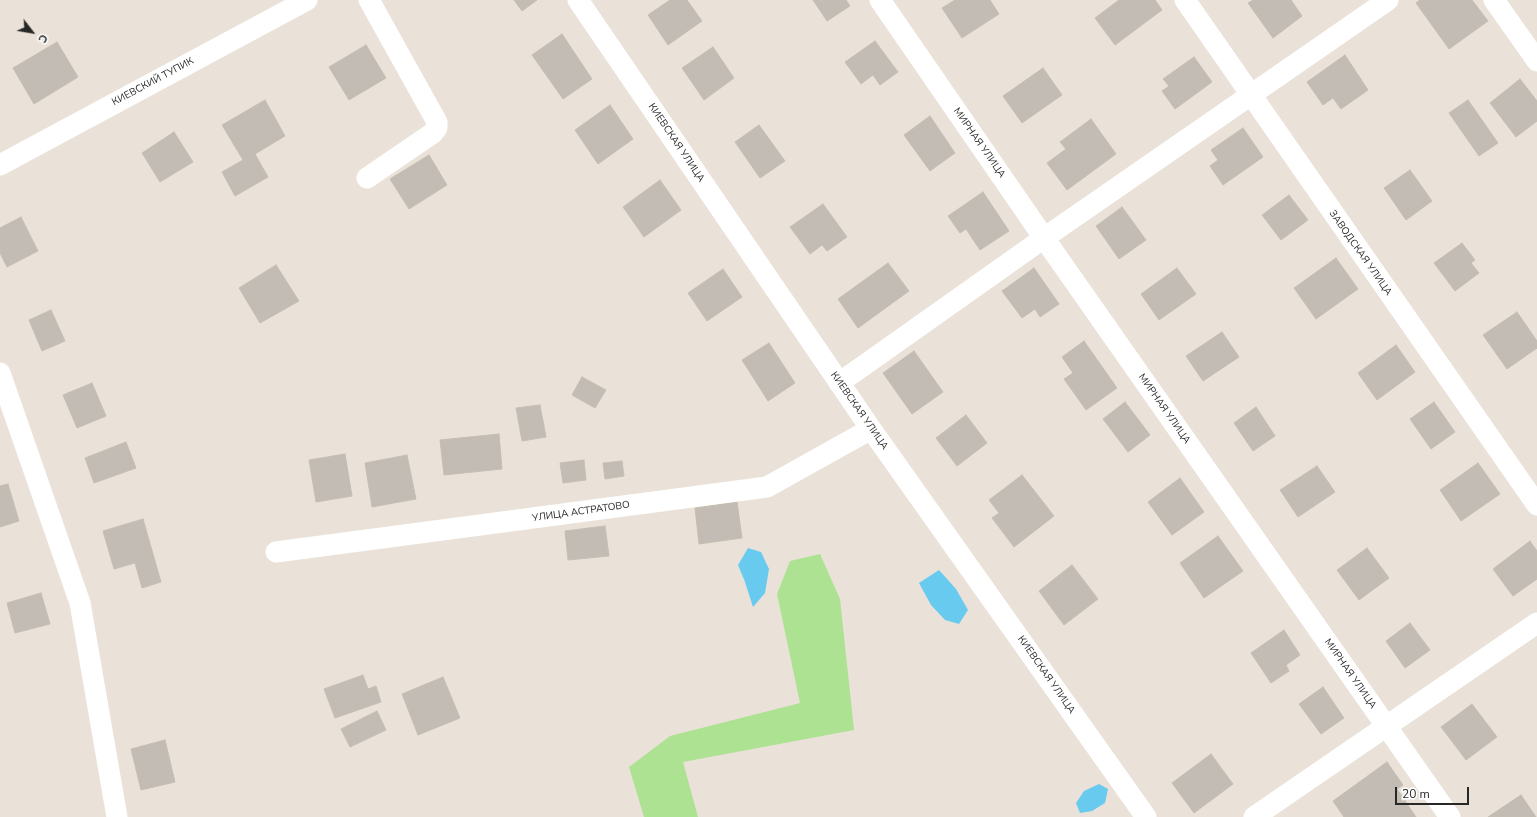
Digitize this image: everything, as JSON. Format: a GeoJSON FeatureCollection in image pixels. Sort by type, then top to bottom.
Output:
{"type":"FeatureCollection","features":[{"type":"Feature","properties":{"kind":"street","name":"КИЕВСКИЙ ТУПИК"},"geometry":{"type":"LineString","coordinates":[[0,165],[306,0]]}},
{"type":"Feature","properties":{"kind":"street"},"geometry":{"type":"LineString","coordinates":[[367,178],[433,133],[437,128],[437,122],[369,0]]}},
{"type":"Feature","properties":{"kind":"street","name":"КИЕВСКАЯ УЛИЦА"},"geometry":{"type":"LineString","coordinates":[[578,0],[839,383],[1146,817]]}},
{"type":"Feature","properties":{"kind":"street","name":"МИРНАЯ УЛИЦА"},"geometry":{"type":"LineString","coordinates":[[880,0],[1044,238],[1450,817]]}},
{"type":"Feature","properties":{"kind":"street","name":"ЗАВОДСКАЯ УЛИЦА"},"geometry":{"type":"LineString","coordinates":[[1184,0],[1537,505]]}},
{"type":"Feature","properties":{"kind":"street"},"geometry":{"type":"LineString","coordinates":[[839,383],[1044,238],[1388,0]]}},
{"type":"Feature","properties":{"kind":"street"},"geometry":{"type":"LineString","coordinates":[[1494,0],[1537,61]]}},
{"type":"Feature","properties":{"kind":"street"},"geometry":{"type":"LineString","coordinates":[[0,373],[80,603],[117,817]]}},
{"type":"Feature","properties":{"kind":"street","name":"УЛИЦА АСТРАТОВО"},"geometry":{"type":"LineString","coordinates":[[276,552],[767,487],[871,429]]}},
{"type":"Feature","properties":{"kind":"street"},"geometry":{"type":"LineString","coordinates":[[1254,817],[1537,623]]}},
{"type":"Feature","properties":{"kind":"green space"},"geometry":{"type":"Polygon","coordinates":[[[820,554],[840,599],[854,730],[683,762],[698,817],[644,817],[629,767],[670,736],[800,703],[777,594],[790,561],[820,554]]]}},
{"type":"Feature","properties":{"kind":"water"},"geometry":{"type":"Polygon","coordinates":[[[748,548],[761,552],[769,569],[765,593],[753,607],[738,565],[748,548]]]}},
{"type":"Feature","properties":{"kind":"water"},"geometry":{"type":"Polygon","coordinates":[[[939,570],[956,589],[968,610],[959,624],[945,620],[931,605],[919,583],[939,570]]]}},
{"type":"Feature","properties":{"kind":"water"},"geometry":{"type":"Polygon","coordinates":[[[1099,784],[1108,789],[1105,803],[1092,811],[1080,813],[1076,803],[1084,791],[1099,784]]]}},
{"type":"Feature","properties":{"kind":"building"},"geometry":{"type":"Polygon","coordinates":[[[514,0],[537,0],[522,11],[514,0]]]}},
{"type":"Feature","properties":{"kind":"building"},"geometry":{"type":"Polygon","coordinates":[[[670,0],[687,0],[702,21],[668,45],[648,15],[670,0]]]}},
{"type":"Feature","properties":{"kind":"building"},"geometry":{"type":"Polygon","coordinates":[[[813,0],[846,0],[850,6],[827,21],[813,0]]]}},
{"type":"Feature","properties":{"kind":"building"},"geometry":{"type":"Polygon","coordinates":[[[955,0],[990,0],[999,14],[962,38],[942,8],[955,0]]]}},
{"type":"Feature","properties":{"kind":"building"},"geometry":{"type":"Polygon","coordinates":[[[1119,0],[1155,0],[1162,10],[1115,45],[1095,18],[1119,0]]]}},
{"type":"Feature","properties":{"kind":"building"},"geometry":{"type":"Polygon","coordinates":[[[1253,0],[1291,0],[1302,16],[1273,38],[1248,3],[1253,0]]]}},
{"type":"Feature","properties":{"kind":"building"},"geometry":{"type":"Polygon","coordinates":[[[1420,0],[1472,0],[1488,21],[1449,49],[1416,3],[1420,0]]]}},
{"type":"Feature","properties":{"kind":"building"},"geometry":{"type":"Polygon","coordinates":[[[562,34],[592,79],[563,99],[532,55],[562,34]]]}},
{"type":"Feature","properties":{"kind":"building"},"geometry":{"type":"Polygon","coordinates":[[[875,41],[898,72],[880,85],[873,75],[861,84],[845,62],[875,41]]]}},
{"type":"Feature","properties":{"kind":"building"},"geometry":{"type":"Polygon","coordinates":[[[57,42],[78,77],[34,104],[13,68],[57,42]]]}},
{"type":"Feature","properties":{"kind":"building"},"geometry":{"type":"Polygon","coordinates":[[[366,45],[386,78],[349,100],[329,67],[366,45]]]}},
{"type":"Feature","properties":{"kind":"building"},"geometry":{"type":"Polygon","coordinates":[[[713,47],[734,78],[704,100],[682,68],[713,47]]]}},
{"type":"Feature","properties":{"kind":"building"},"geometry":{"type":"Polygon","coordinates":[[[1345,55],[1368,90],[1341,109],[1333,98],[1323,105],[1307,82],[1345,55]]]}},
{"type":"Feature","properties":{"kind":"building"},"geometry":{"type":"Polygon","coordinates":[[[1194,57],[1212,82],[1175,109],[1162,91],[1169,86],[1163,79],[1194,57]]]}},
{"type":"Feature","properties":{"kind":"building"},"geometry":{"type":"Polygon","coordinates":[[[1043,68],[1062,95],[1022,123],[1003,96],[1043,68]]]}},
{"type":"Feature","properties":{"kind":"building"},"geometry":{"type":"Polygon","coordinates":[[[1520,79],[1537,101],[1537,121],[1516,137],[1490,103],[1520,79]]]}},
{"type":"Feature","properties":{"kind":"building"},"geometry":{"type":"Polygon","coordinates":[[[265,100],[285,136],[255,154],[268,177],[235,196],[222,172],[243,160],[222,125],[265,100]]]}},
{"type":"Feature","properties":{"kind":"building"},"geometry":{"type":"Polygon","coordinates":[[[1468,100],[1498,143],[1479,156],[1449,113],[1468,100]]]}},
{"type":"Feature","properties":{"kind":"building"},"geometry":{"type":"Polygon","coordinates":[[[610,105],[633,139],[598,164],[575,130],[610,105]]]}},
{"type":"Feature","properties":{"kind":"building"},"geometry":{"type":"Polygon","coordinates":[[[930,116],[955,153],[930,171],[904,135],[930,116]]]}},
{"type":"Feature","properties":{"kind":"building"},"geometry":{"type":"Polygon","coordinates":[[[1091,119],[1116,154],[1067,190],[1047,163],[1066,149],[1060,142],[1091,119]]]}},
{"type":"Feature","properties":{"kind":"building"},"geometry":{"type":"Polygon","coordinates":[[[759,125],[785,161],[760,178],[735,142],[759,125]]]}},
{"type":"Feature","properties":{"kind":"building"},"geometry":{"type":"Polygon","coordinates":[[[1243,128],[1263,157],[1223,185],[1210,166],[1218,160],[1211,150],[1243,128]]]}},
{"type":"Feature","properties":{"kind":"building"},"geometry":{"type":"Polygon","coordinates":[[[174,132],[193,162],[160,182],[142,153],[174,132]]]}},
{"type":"Feature","properties":{"kind":"building"},"geometry":{"type":"Polygon","coordinates":[[[429,155],[447,185],[409,209],[390,179],[429,155]]]}},
{"type":"Feature","properties":{"kind":"building"},"geometry":{"type":"Polygon","coordinates":[[[1410,170],[1432,201],[1406,220],[1384,188],[1410,170]]]}},
{"type":"Feature","properties":{"kind":"building"},"geometry":{"type":"Polygon","coordinates":[[[660,180],[681,210],[644,237],[623,207],[660,180]]]}},
{"type":"Feature","properties":{"kind":"building"},"geometry":{"type":"Polygon","coordinates":[[[983,192],[1009,231],[980,250],[966,229],[960,233],[948,216],[983,192]]]}},
{"type":"Feature","properties":{"kind":"building"},"geometry":{"type":"Polygon","coordinates":[[[1289,195],[1308,220],[1281,240],[1262,215],[1289,195]]]}},
{"type":"Feature","properties":{"kind":"building"},"geometry":{"type":"Polygon","coordinates":[[[823,204],[847,237],[827,251],[822,245],[810,254],[790,227],[823,204]]]}},
{"type":"Feature","properties":{"kind":"building"},"geometry":{"type":"Polygon","coordinates":[[[1122,207],[1146,240],[1119,259],[1096,226],[1122,207]]]}},
{"type":"Feature","properties":{"kind":"building"},"geometry":{"type":"Polygon","coordinates":[[[21,217],[38,251],[7,267],[0,253],[0,228],[21,217]]]}},
{"type":"Feature","properties":{"kind":"building"},"geometry":{"type":"Polygon","coordinates":[[[1462,243],[1475,260],[1471,263],[1479,273],[1455,291],[1434,263],[1462,243]]]}},
{"type":"Feature","properties":{"kind":"building"},"geometry":{"type":"Polygon","coordinates":[[[1336,258],[1358,289],[1316,319],[1294,288],[1336,258]]]}},
{"type":"Feature","properties":{"kind":"building"},"geometry":{"type":"Polygon","coordinates":[[[888,263],[909,291],[858,328],[838,299],[888,263]]]}},
{"type":"Feature","properties":{"kind":"building"},"geometry":{"type":"Polygon","coordinates":[[[276,265],[299,301],[260,323],[239,288],[276,265]]]}},
{"type":"Feature","properties":{"kind":"building"},"geometry":{"type":"Polygon","coordinates":[[[1034,268],[1059,304],[1040,317],[1035,309],[1022,318],[1002,291],[1034,268]]]}},
{"type":"Feature","properties":{"kind":"building"},"geometry":{"type":"Polygon","coordinates":[[[1177,268],[1196,294],[1159,320],[1141,294],[1177,268]]]}},
{"type":"Feature","properties":{"kind":"building"},"geometry":{"type":"Polygon","coordinates":[[[723,269],[742,297],[707,321],[688,293],[723,269]]]}},
{"type":"Feature","properties":{"kind":"building"},"geometry":{"type":"Polygon","coordinates":[[[51,310],[65,341],[42,351],[29,320],[51,310]]]}},
{"type":"Feature","properties":{"kind":"building"},"geometry":{"type":"Polygon","coordinates":[[[1517,312],[1537,341],[1537,348],[1507,369],[1483,335],[1517,312]]]}},
{"type":"Feature","properties":{"kind":"building"},"geometry":{"type":"Polygon","coordinates":[[[1222,332],[1239,357],[1203,381],[1186,356],[1222,332]]]}},
{"type":"Feature","properties":{"kind":"building"},"geometry":{"type":"Polygon","coordinates":[[[1084,341],[1117,388],[1086,410],[1064,379],[1073,373],[1062,357],[1084,341]]]}},
{"type":"Feature","properties":{"kind":"building"},"geometry":{"type":"Polygon","coordinates":[[[769,343],[795,383],[768,401],[742,360],[769,343]]]}},
{"type":"Feature","properties":{"kind":"building"},"geometry":{"type":"Polygon","coordinates":[[[1396,345],[1415,372],[1377,400],[1358,373],[1396,345]]]}},
{"type":"Feature","properties":{"kind":"building"},"geometry":{"type":"Polygon","coordinates":[[[914,351],[943,392],[912,414],[883,373],[914,351]]]}},
{"type":"Feature","properties":{"kind":"building"},"geometry":{"type":"Polygon","coordinates":[[[582,377],[606,390],[595,408],[572,395],[582,377]]]}},
{"type":"Feature","properties":{"kind":"building"},"geometry":{"type":"Polygon","coordinates":[[[92,383],[106,416],[77,428],[63,395],[92,383]]]}},
{"type":"Feature","properties":{"kind":"building"},"geometry":{"type":"Polygon","coordinates":[[[1125,402],[1150,435],[1128,452],[1103,419],[1125,402]]]}},
{"type":"Feature","properties":{"kind":"building"},"geometry":{"type":"Polygon","coordinates":[[[1434,402],[1455,432],[1431,449],[1410,419],[1434,402]]]}},
{"type":"Feature","properties":{"kind":"building"},"geometry":{"type":"Polygon","coordinates":[[[540,405],[546,437],[522,441],[516,408],[540,405]]]}},
{"type":"Feature","properties":{"kind":"building"},"geometry":{"type":"Polygon","coordinates":[[[1256,407],[1275,436],[1253,451],[1234,423],[1256,407]]]}},
{"type":"Feature","properties":{"kind":"building"},"geometry":{"type":"Polygon","coordinates":[[[966,415],[987,443],[957,466],[936,438],[966,415]]]}},
{"type":"Feature","properties":{"kind":"building"},"geometry":{"type":"Polygon","coordinates":[[[499,434],[502,469],[444,475],[440,440],[499,434]]]}},
{"type":"Feature","properties":{"kind":"building"},"geometry":{"type":"Polygon","coordinates":[[[126,442],[136,468],[94,483],[85,458],[126,442]]]}},
{"type":"Feature","properties":{"kind":"building"},"geometry":{"type":"Polygon","coordinates":[[[345,454],[352,496],[316,502],[309,460],[345,454]]]}},
{"type":"Feature","properties":{"kind":"building"},"geometry":{"type":"Polygon","coordinates":[[[407,455],[416,499],[372,507],[365,463],[407,455]]]}},
{"type":"Feature","properties":{"kind":"building"},"geometry":{"type":"Polygon","coordinates":[[[584,460],[586,480],[563,483],[560,463],[584,460]]]}},
{"type":"Feature","properties":{"kind":"building"},"geometry":{"type":"Polygon","coordinates":[[[622,461],[624,476],[605,479],[603,463],[622,461]]]}},
{"type":"Feature","properties":{"kind":"building"},"geometry":{"type":"Polygon","coordinates":[[[1478,463],[1500,494],[1461,521],[1440,490],[1478,463]]]}},
{"type":"Feature","properties":{"kind":"building"},"geometry":{"type":"Polygon","coordinates":[[[1317,466],[1335,492],[1298,517],[1280,490],[1317,466]]]}},
{"type":"Feature","properties":{"kind":"building"},"geometry":{"type":"Polygon","coordinates":[[[1022,475],[1054,516],[1014,547],[992,518],[999,513],[989,500],[1022,475]]]}},
{"type":"Feature","properties":{"kind":"building"},"geometry":{"type":"Polygon","coordinates":[[[1180,478],[1204,512],[1172,535],[1148,502],[1180,478]]]}},
{"type":"Feature","properties":{"kind":"building"},"geometry":{"type":"Polygon","coordinates":[[[8,484],[19,521],[0,527],[0,486],[8,484]]]}},
{"type":"Feature","properties":{"kind":"building"},"geometry":{"type":"Polygon","coordinates":[[[737,502],[742,538],[699,544],[695,508],[737,502]]]}},
{"type":"Feature","properties":{"kind":"building"},"geometry":{"type":"Polygon","coordinates":[[[143,519],[161,582],[142,588],[135,563],[114,569],[103,531],[143,519]]]}},
{"type":"Feature","properties":{"kind":"building"},"geometry":{"type":"Polygon","coordinates":[[[605,526],[609,556],[568,560],[565,531],[605,526]]]}},
{"type":"Feature","properties":{"kind":"building"},"geometry":{"type":"Polygon","coordinates":[[[1218,536],[1243,571],[1204,598],[1180,563],[1218,536]]]}},
{"type":"Feature","properties":{"kind":"building"},"geometry":{"type":"Polygon","coordinates":[[[1530,541],[1537,551],[1537,579],[1513,596],[1493,569],[1530,541]]]}},
{"type":"Feature","properties":{"kind":"building"},"geometry":{"type":"Polygon","coordinates":[[[1367,548],[1389,578],[1359,600],[1337,570],[1367,548]]]}},
{"type":"Feature","properties":{"kind":"building"},"geometry":{"type":"Polygon","coordinates":[[[1072,565],[1098,599],[1064,625],[1039,591],[1072,565]]]}},
{"type":"Feature","properties":{"kind":"building"},"geometry":{"type":"Polygon","coordinates":[[[41,593],[50,624],[15,633],[7,603],[41,593]]]}},
{"type":"Feature","properties":{"kind":"building"},"geometry":{"type":"Polygon","coordinates":[[[1410,623],[1430,650],[1405,668],[1386,641],[1410,623]]]}},
{"type":"Feature","properties":{"kind":"building"},"geometry":{"type":"Polygon","coordinates":[[[1284,630],[1300,655],[1286,665],[1289,671],[1271,683],[1251,653],[1284,630]]]}},
{"type":"Feature","properties":{"kind":"building"},"geometry":{"type":"Polygon","coordinates":[[[363,675],[368,689],[376,686],[381,702],[335,718],[324,689],[363,675]]]}},
{"type":"Feature","properties":{"kind":"building"},"geometry":{"type":"Polygon","coordinates":[[[443,677],[460,718],[418,735],[402,694],[443,677]]]}},
{"type":"Feature","properties":{"kind":"building"},"geometry":{"type":"Polygon","coordinates":[[[1323,687],[1344,718],[1321,734],[1299,704],[1323,687]]]}},
{"type":"Feature","properties":{"kind":"building"},"geometry":{"type":"Polygon","coordinates":[[[1472,704],[1497,737],[1466,760],[1441,727],[1472,704]]]}},
{"type":"Feature","properties":{"kind":"building"},"geometry":{"type":"Polygon","coordinates":[[[377,711],[386,730],[350,747],[341,729],[377,711]]]}},
{"type":"Feature","properties":{"kind":"building"},"geometry":{"type":"Polygon","coordinates":[[[165,740],[175,782],[141,790],[131,749],[165,740]]]}},
{"type":"Feature","properties":{"kind":"building"},"geometry":{"type":"Polygon","coordinates":[[[1211,754],[1233,784],[1194,813],[1172,783],[1211,754]]]}},
{"type":"Feature","properties":{"kind":"building"},"geometry":{"type":"Polygon","coordinates":[[[1387,762],[1403,785],[1397,789],[1416,817],[1344,817],[1333,801],[1387,762]]]}},
{"type":"Feature","properties":{"kind":"building"},"geometry":{"type":"Polygon","coordinates":[[[1521,795],[1536,817],[1488,817],[1521,795]]]}}]}
